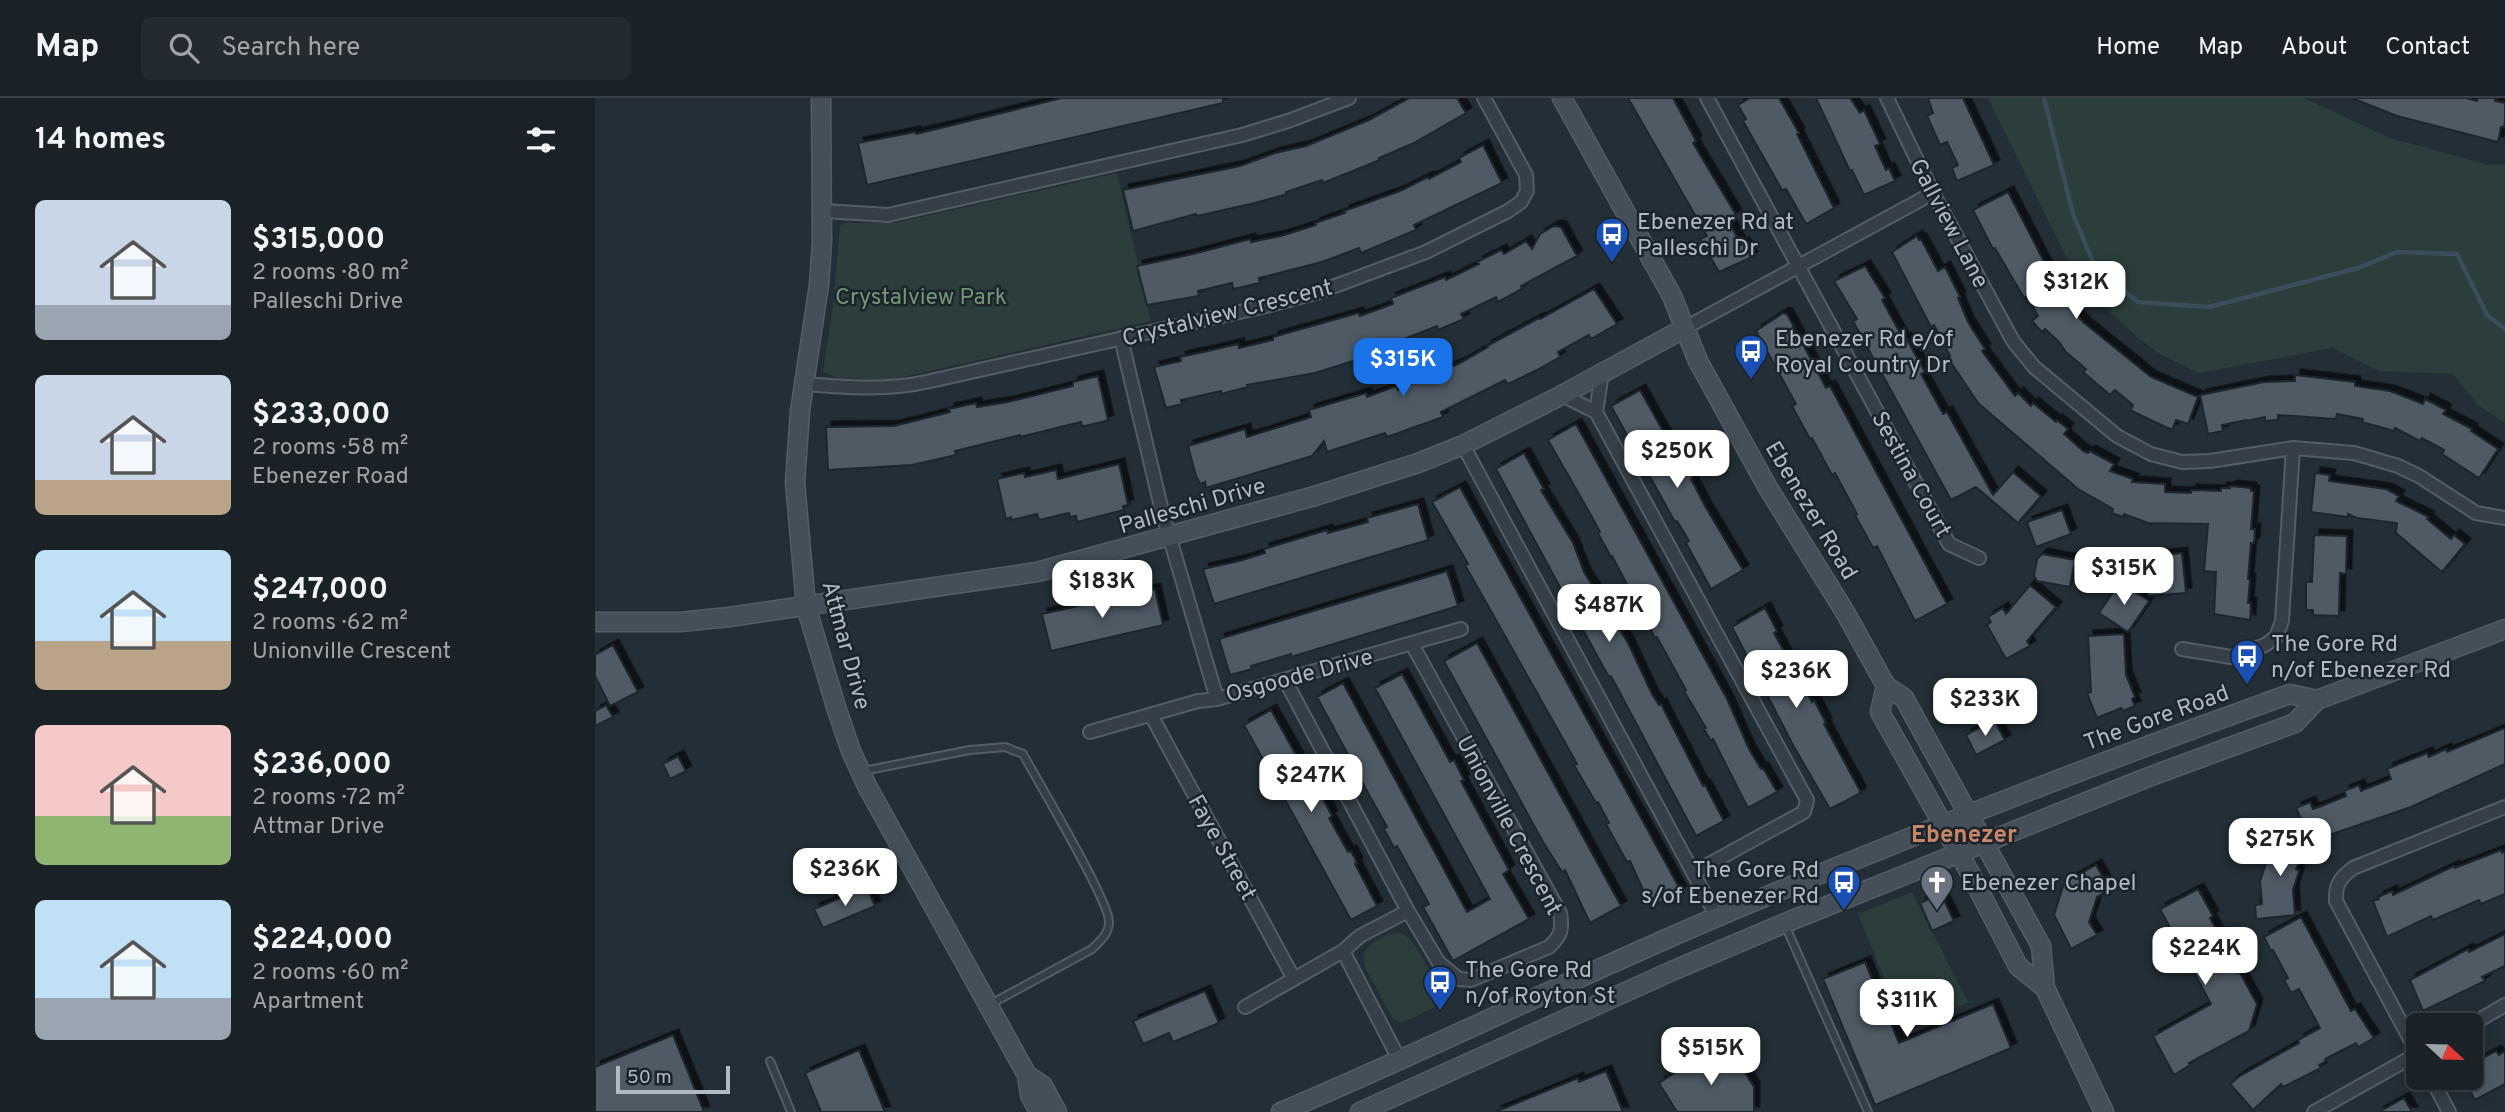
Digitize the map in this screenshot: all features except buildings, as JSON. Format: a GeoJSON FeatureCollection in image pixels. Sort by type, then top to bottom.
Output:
{"type":"FeatureCollection","features":[{"type":"Feature","properties":{"kind":"main road","name":"Attmar Drive"},"geometry":{"type":"LineString","coordinates":[[821,98],[824,211],[819,285],[804,384],[795,482],[806,606],[836,707],[861,772],[886,823],[1027,1075],[1030,1095],[1039,1112]]}},
{"type":"Feature","properties":{"kind":"main road","name":"Ebenezer Road"},"geometry":{"type":"LineString","coordinates":[[1562,98],[1672,296],[1698,361],[1768,488],[1846,612],[1886,686],[1904,698],[2041,946],[2045,988],[2104,1112]]}},
{"type":"Feature","properties":{"kind":"main road","name":"Palleschi Drive"},"geometry":{"type":"LineString","coordinates":[[595,622],[680,622],[1037,572],[1169,537],[1405,467],[1462,445],[1562,395],[1685,328]]}},
{"type":"Feature","properties":{"kind":"main road","name":"The Gore Road"},"geometry":{"type":"LineString","coordinates":[[1360,1112],[1650,980],[1784,923],[1959,852],[2295,723],[2317,700],[2505,629]]}},
{"type":"Feature","properties":{"kind":"main road","name":"Ebenezer Road"},"geometry":{"type":"LineString","coordinates":[[1886,686],[1880,712],[1959,852],[2018,966],[2045,988]]}},
{"type":"Feature","properties":{"kind":"main road","name":"The Gore Road"},"geometry":{"type":"LineString","coordinates":[[1281,1112],[1717,917],[1970,815],[2156,742],[2290,694],[2317,700]]}},
{"type":"Feature","properties":{"kind":"main road","name":"Attmar Drive"},"geometry":{"type":"LineString","coordinates":[[1027,1075],[1043,1086],[1058,1112]]}},
{"type":"Feature","properties":{"kind":"street"},"geometry":{"type":"LineString","coordinates":[[824,211],[888,215],[1243,135],[1349,98]]}},
{"type":"Feature","properties":{"kind":"street","name":"Crystalview Crescent"},"geometry":{"type":"LineString","coordinates":[[804,384],[897,388],[1262,307],[1319,292],[1426,252],[1508,211],[1521,202],[1527,191],[1526,175],[1484,98]]}},
{"type":"Feature","properties":{"kind":"street"},"geometry":{"type":"LineString","coordinates":[[1707,98],[1799,265]]}},
{"type":"Feature","properties":{"kind":"street","name":"Gallview Lane"},"geometry":{"type":"LineString","coordinates":[[1887,98],[1933,193],[2003,323],[2026,359],[2117,436],[2151,454],[2182,461],[2210,461],[2293,448],[2337,450],[2386,462],[2419,476],[2476,513],[2505,518]]}},
{"type":"Feature","properties":{"kind":"street"},"geometry":{"type":"LineString","coordinates":[[1685,328],[1933,193]]}},
{"type":"Feature","properties":{"kind":"street","name":"Sestina Court"},"geometry":{"type":"LineString","coordinates":[[1799,265],[1949,544],[1979,558]]}},
{"type":"Feature","properties":{"kind":"street","name":"Osgoode Drive"},"geometry":{"type":"LineString","coordinates":[[1121,338],[1169,537],[1217,699],[1461,629]]}},
{"type":"Feature","properties":{"kind":"street"},"geometry":{"type":"LineString","coordinates":[[1596,412],[1601,373]]}},
{"type":"Feature","properties":{"kind":"street"},"geometry":{"type":"LineString","coordinates":[[1562,395],[1596,412],[1807,800],[1804,812],[1693,873]]}},
{"type":"Feature","properties":{"kind":"street"},"geometry":{"type":"LineString","coordinates":[[1462,445],[1717,917]]}},
{"type":"Feature","properties":{"kind":"street"},"geometry":{"type":"LineString","coordinates":[[2182,649],[2231,657],[2265,645],[2276,637],[2283,621],[2293,448]]}},
{"type":"Feature","properties":{"kind":"street","name":"Unionville Crescent"},"geometry":{"type":"LineString","coordinates":[[1285,680],[1408,911],[1439,963],[1459,979],[1471,980],[1549,947],[1559,937],[1563,926],[1560,913],[1412,644]]}},
{"type":"Feature","properties":{"kind":"street"},"geometry":{"type":"LineString","coordinates":[[1090,732],[1198,701],[1217,699]]}},
{"type":"Feature","properties":{"kind":"street","name":"Faye Street"},"geometry":{"type":"LineString","coordinates":[[1151,715],[1294,979]]}},
{"type":"Feature","properties":{"kind":"street"},"geometry":{"type":"LineString","coordinates":[[2406,1032],[2336,901],[2336,888],[2341,877],[2353,868],[2505,807]]}},
{"type":"Feature","properties":{"kind":"street"},"geometry":{"type":"LineString","coordinates":[[1245,1007],[1343,951],[1360,936],[1408,911]]}},
{"type":"Feature","properties":{"kind":"street"},"geometry":{"type":"LineString","coordinates":[[1343,951],[1400,1061]]}},
{"type":"Feature","properties":{"kind":"street"},"geometry":{"type":"LineString","coordinates":[[2483,1018],[2505,1005]]}},
{"type":"Feature","properties":{"kind":"street"},"geometry":{"type":"LineString","coordinates":[[2314,1112],[2406,1061]]}},
{"type":"Feature","properties":{"kind":"street"},"geometry":{"type":"LineString","coordinates":[[2437,1090],[2449,1112]]}},
{"type":"Feature","properties":{"kind":"lane"},"geometry":{"type":"LineString","coordinates":[[861,772],[970,750],[1005,747],[1023,754],[1105,906],[1109,922],[1104,936],[1092,949],[988,1005]]}},
{"type":"Feature","properties":{"kind":"lane"},"geometry":{"type":"LineString","coordinates":[[1784,923],[1868,1112]]}},
{"type":"Feature","properties":{"kind":"lane"},"geometry":{"type":"LineString","coordinates":[[770,1061],[791,1112]]}},
{"type":"Feature","properties":{"kind":"green space"},"geometry":{"type":"Polygon","coordinates":[[[1988,98],[2304,98],[2390,138],[2489,165],[2505,165],[2505,423],[2479,406],[2453,374],[2379,371],[2333,348],[2199,373],[2160,354],[2138,338],[2079,283],[1988,98]]]}},
{"type":"Feature","properties":{"kind":"green space","name":"Crystalview Park"},"geometry":{"type":"Polygon","coordinates":[[[1117,173],[1151,321],[890,380],[838,378],[823,372],[833,305],[840,225],[895,223],[1117,173]]]}},
{"type":"Feature","properties":{"kind":"green space"},"geometry":{"type":"Polygon","coordinates":[[[1912,892],[1968,1002],[1905,1029],[1858,914],[1912,892]]]}},
{"type":"Feature","properties":{"kind":"green space"},"geometry":{"type":"Polygon","coordinates":[[[1401,933],[1421,954],[1443,1003],[1402,1023],[1393,1019],[1365,967],[1363,955],[1369,946],[1379,939],[1401,933]]]}},
{"type":"Feature","properties":{"kind":"waterway"},"geometry":{"type":"LineString","coordinates":[[2044,98],[2073,214],[2096,269],[2138,302],[2209,307],[2358,268],[2397,252],[2457,254],[2487,315],[2505,329]]}},
{"type":"Feature","properties":{"kind":"place","name":"Ebenezer Rd at Palleschi Dr"},"geometry":{"type":"Point","coordinates":[1612,264]}},
{"type":"Feature","properties":{"kind":"place","name":"Ebenezer Rd e/of Royal Country Dr"},"geometry":{"type":"Point","coordinates":[1751,381]}},
{"type":"Feature","properties":{"kind":"place","name":"The Gore Rd n/of Ebenezer Rd"},"geometry":{"type":"Point","coordinates":[2247,686]}},
{"type":"Feature","properties":{"kind":"place","name":"The Gore Rd s/of Ebenezer Rd"},"geometry":{"type":"Point","coordinates":[1844,912]}},
{"type":"Feature","properties":{"kind":"place","name":"Ebenezer Chapel"},"geometry":{"type":"Point","coordinates":[1937,912]}},
{"type":"Feature","properties":{"kind":"place","name":"The Gore Rd n/of Royton St"},"geometry":{"type":"Point","coordinates":[1440,1012]}},
{"type":"Feature","properties":{"kind":"district","name":"Ebenezer"},"geometry":{"type":"Point","coordinates":[1964,834]}}]}
